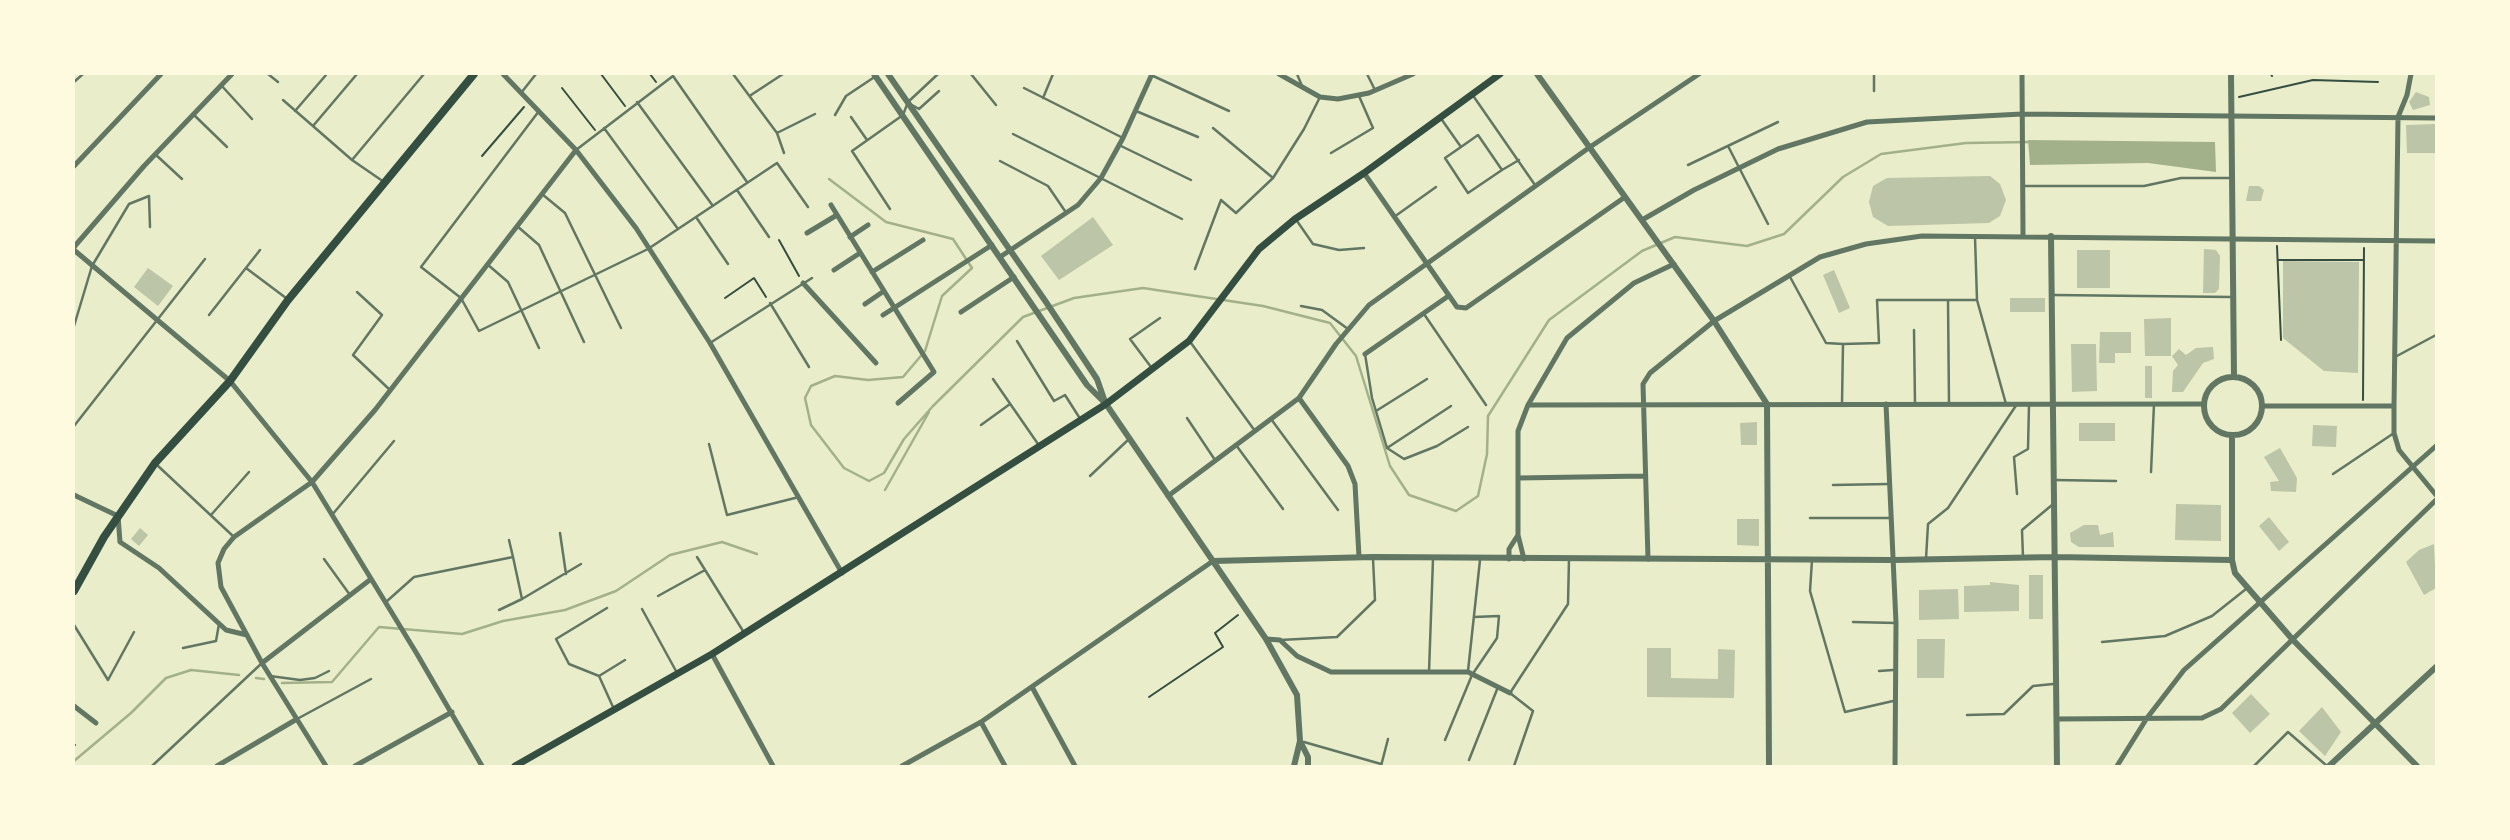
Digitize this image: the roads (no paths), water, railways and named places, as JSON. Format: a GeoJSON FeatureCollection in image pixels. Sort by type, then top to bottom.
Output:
{"type":"FeatureCollection","features":[{"type":"Feature","properties":{"kind":"main road"},"geometry":{"type":"LineString","coordinates":[[74,591],[118,516],[155,463],[230,381],[288,300],[474,74]]}},
{"type":"Feature","properties":{"kind":"main road"},"geometry":{"type":"LineString","coordinates":[[515,766],[712,654],[842,574],[1106,404],[1189,341],[1259,249],[1296,219],[1500,74]]}},
{"type":"Feature","properties":{"kind":"street"},"geometry":{"type":"LineString","coordinates":[[74,166],[162,74]]}},
{"type":"Feature","properties":{"kind":"street"},"geometry":{"type":"LineString","coordinates":[[232,74],[155,154],[74,249],[230,381],[312,482],[399,623],[482,766]]}},
{"type":"Feature","properties":{"kind":"street"},"geometry":{"type":"LineString","coordinates":[[503,74],[576,150],[648,249],[710,343],[842,574]]}},
{"type":"Feature","properties":{"kind":"street"},"geometry":{"type":"LineString","coordinates":[[888,74],[1053,312],[1097,379],[1106,404]]}},
{"type":"Feature","properties":{"kind":"street"},"geometry":{"type":"LineString","coordinates":[[1000,257],[1066,214],[1101,178],[1136,111],[1151,74]]}},
{"type":"Feature","properties":{"kind":"street"},"geometry":{"type":"LineString","coordinates":[[1279,74],[1320,97],[1359,96],[1413,74]]}},
{"type":"Feature","properties":{"kind":"street"},"geometry":{"type":"LineString","coordinates":[[1537,74],[1714,321],[1767,404],[1769,766]]}},
{"type":"Feature","properties":{"kind":"street"},"geometry":{"type":"LineString","coordinates":[[1168,496],[1299,398],[1336,344],[1369,304],[1535,185],[1699,74]]}},
{"type":"Feature","properties":{"kind":"street"},"geometry":{"type":"LineString","coordinates":[[2022,74],[2023,235]]}},
{"type":"Feature","properties":{"kind":"street"},"geometry":{"type":"LineString","coordinates":[[2231,74],[2234,377]]}},
{"type":"Feature","properties":{"kind":"street"},"geometry":{"type":"LineString","coordinates":[[2057,719],[2202,718],[2221,709],[2437,498],[2399,450],[2394,433],[2398,117],[2412,79],[2411,74]]}},
{"type":"Feature","properties":{"kind":"street"},"geometry":{"type":"LineString","coordinates":[[875,75],[1087,385],[1106,404],[1266,639],[1297,695],[1300,741],[1294,766]]}},
{"type":"Feature","properties":{"kind":"street"},"geometry":{"type":"LineString","coordinates":[[1642,220],[1778,149],[1867,121],[2021,114],[2437,118]]}},
{"type":"Feature","properties":{"kind":"street"},"geometry":{"type":"LineString","coordinates":[[326,766],[262,663],[218,575],[224,549],[234,537],[312,482],[390,390],[576,150]]}},
{"type":"Feature","properties":{"kind":"street"},"geometry":{"type":"LineString","coordinates":[[1364,173],[1447,297],[1457,307],[1466,308],[1625,197]]}},
{"type":"Feature","properties":{"kind":"street"},"geometry":{"type":"LineString","coordinates":[[831,205],[934,372],[898,403]]}},
{"type":"Feature","properties":{"kind":"street"},"geometry":{"type":"LineString","coordinates":[[807,233],[837,215]]}},
{"type":"Feature","properties":{"kind":"street"},"geometry":{"type":"LineString","coordinates":[[850,237],[868,225]]}},
{"type":"Feature","properties":{"kind":"street"},"geometry":{"type":"LineString","coordinates":[[1648,559],[1643,384],[1650,373],[1714,321],[1820,257],[1866,244],[1922,236],[2437,241]]}},
{"type":"Feature","properties":{"kind":"street"},"geometry":{"type":"LineString","coordinates":[[2051,236],[2057,766]]}},
{"type":"Feature","properties":{"kind":"street"},"geometry":{"type":"LineString","coordinates":[[872,272],[923,240]]}},
{"type":"Feature","properties":{"kind":"street"},"geometry":{"type":"LineString","coordinates":[[883,315],[992,245]]}},
{"type":"Feature","properties":{"kind":"street"},"geometry":{"type":"LineString","coordinates":[[834,270],[860,253]]}},
{"type":"Feature","properties":{"kind":"street"},"geometry":{"type":"LineString","coordinates":[[1524,559],[1518,535],[1518,431],[1528,405],[1567,338],[1634,283],[1674,264]]}},
{"type":"Feature","properties":{"kind":"street"},"geometry":{"type":"LineString","coordinates":[[961,312],[1014,277]]}},
{"type":"Feature","properties":{"kind":"street"},"geometry":{"type":"LineString","coordinates":[[803,283],[876,363]]}},
{"type":"Feature","properties":{"kind":"street"},"geometry":{"type":"LineString","coordinates":[[865,304],[884,291]]}},
{"type":"Feature","properties":{"kind":"street"},"geometry":{"type":"LineString","coordinates":[[1365,354],[1447,297]]}},
{"type":"Feature","properties":{"kind":"street"},"geometry":{"type":"LineString","coordinates":[[2234,377],[2250,383],[2261,397],[2262,407],[2256,424],[2250,430],[2232,435],[2215,429],[2204,414],[2204,404],[2210,387],[2225,378],[2234,377]]}},
{"type":"Feature","properties":{"kind":"street"},"geometry":{"type":"LineString","coordinates":[[1299,398],[1348,466],[1355,484],[1359,557]]}},
{"type":"Feature","properties":{"kind":"street"},"geometry":{"type":"LineString","coordinates":[[1886,404],[1896,623],[1895,766]]}},
{"type":"Feature","properties":{"kind":"street"},"geometry":{"type":"LineString","coordinates":[[1528,405],[2204,404]]}},
{"type":"Feature","properties":{"kind":"street"},"geometry":{"type":"LineString","coordinates":[[2262,407],[2394,405]]}},
{"type":"Feature","properties":{"kind":"street"},"geometry":{"type":"LineString","coordinates":[[2232,435],[2232,560],[2235,573],[2246,589],[2293,640],[2417,766]]}},
{"type":"Feature","properties":{"kind":"street"},"geometry":{"type":"LineString","coordinates":[[2117,766],[2147,718],[2185,670],[2437,446]]}},
{"type":"Feature","properties":{"kind":"street"},"geometry":{"type":"LineString","coordinates":[[1518,478],[1644,475]]}},
{"type":"Feature","properties":{"kind":"street"},"geometry":{"type":"LineString","coordinates":[[74,495],[118,516],[120,542],[159,568],[226,630],[247,635]]}},
{"type":"Feature","properties":{"kind":"street"},"geometry":{"type":"LineString","coordinates":[[1509,559],[1509,549],[1518,535]]}},
{"type":"Feature","properties":{"kind":"street"},"geometry":{"type":"LineString","coordinates":[[902,766],[981,722],[1213,561],[1359,557],[1480,560],[1769,557],[1894,560],[2055,556],[2232,560]]}},
{"type":"Feature","properties":{"kind":"street"},"geometry":{"type":"LineString","coordinates":[[262,663],[371,579]]}},
{"type":"Feature","properties":{"kind":"street"},"geometry":{"type":"LineString","coordinates":[[1266,639],[1280,640],[1297,656],[1331,672],[1470,673],[1510,693]]}},
{"type":"Feature","properties":{"kind":"street"},"geometry":{"type":"LineString","coordinates":[[712,654],[773,766]]}},
{"type":"Feature","properties":{"kind":"street"},"geometry":{"type":"LineString","coordinates":[[2328,766],[2437,667]]}},
{"type":"Feature","properties":{"kind":"street"},"geometry":{"type":"LineString","coordinates":[[1032,687],[1075,766]]}},
{"type":"Feature","properties":{"kind":"street"},"geometry":{"type":"LineString","coordinates":[[74,706],[96,723]]}},
{"type":"Feature","properties":{"kind":"street"},"geometry":{"type":"LineString","coordinates":[[355,766],[452,712]]}},
{"type":"Feature","properties":{"kind":"street"},"geometry":{"type":"LineString","coordinates":[[217,766],[297,719]]}},
{"type":"Feature","properties":{"kind":"street"},"geometry":{"type":"LineString","coordinates":[[981,722],[1005,766]]}},
{"type":"Feature","properties":{"kind":"street"},"geometry":{"type":"LineString","coordinates":[[1300,741],[1308,757],[1308,766]]}},
{"type":"Feature","properties":{"kind":"lane"},"geometry":{"type":"LineString","coordinates":[[74,82],[83,74]]}},
{"type":"Feature","properties":{"kind":"lane"},"geometry":{"type":"LineString","coordinates":[[268,74],[278,82]]}},
{"type":"Feature","properties":{"kind":"lane"},"geometry":{"type":"LineString","coordinates":[[313,126],[358,74]]}},
{"type":"Feature","properties":{"kind":"lane"},"geometry":{"type":"LineString","coordinates":[[352,160],[424,74]]}},
{"type":"Feature","properties":{"kind":"lane"},"geometry":{"type":"LineString","coordinates":[[521,93],[536,74]]}},
{"type":"Feature","properties":{"kind":"lane"},"geometry":{"type":"LineString","coordinates":[[733,74],[777,133],[784,153]]}},
{"type":"Feature","properties":{"kind":"lane"},"geometry":{"type":"LineString","coordinates":[[750,96],[783,74]]}},
{"type":"Feature","properties":{"kind":"lane"},"geometry":{"type":"LineString","coordinates":[[890,209],[852,151],[903,115],[908,102],[938,74]]}},
{"type":"Feature","properties":{"kind":"lane"},"geometry":{"type":"LineString","coordinates":[[971,74],[996,105]]}},
{"type":"Feature","properties":{"kind":"lane"},"geometry":{"type":"LineString","coordinates":[[1042,98],[1053,74]]}},
{"type":"Feature","properties":{"kind":"lane"},"geometry":{"type":"LineString","coordinates":[[1151,74],[1229,111]]}},
{"type":"Feature","properties":{"kind":"lane"},"geometry":{"type":"LineString","coordinates":[[1297,74],[1304,89]]}},
{"type":"Feature","properties":{"kind":"lane"},"geometry":{"type":"LineString","coordinates":[[1367,74],[1375,90]]}},
{"type":"Feature","properties":{"kind":"lane"},"geometry":{"type":"LineString","coordinates":[[1874,74],[1874,91]]}},
{"type":"Feature","properties":{"kind":"lane"},"geometry":{"type":"LineString","coordinates":[[295,111],[326,75]]}},
{"type":"Feature","properties":{"kind":"lane"},"geometry":{"type":"LineString","coordinates":[[835,115],[846,96],[875,75]]}},
{"type":"Feature","properties":{"kind":"lane"},"geometry":{"type":"LineString","coordinates":[[576,150],[673,76],[748,183]]}},
{"type":"Feature","properties":{"kind":"lane"},"geometry":{"type":"LineString","coordinates":[[221,85],[252,119]]}},
{"type":"Feature","properties":{"kind":"lane"},"geometry":{"type":"LineString","coordinates":[[1024,88],[1123,138]]}},
{"type":"Feature","properties":{"kind":"lane"},"geometry":{"type":"LineString","coordinates":[[908,102],[919,109],[939,91]]}},
{"type":"Feature","properties":{"kind":"lane"},"geometry":{"type":"LineString","coordinates":[[1472,94],[1535,185]]}},
{"type":"Feature","properties":{"kind":"lane"},"geometry":{"type":"LineString","coordinates":[[1331,153],[1373,128],[1359,96]]}},
{"type":"Feature","properties":{"kind":"lane"},"geometry":{"type":"LineString","coordinates":[[1195,268],[1221,200],[1236,214],[1273,178],[1304,129],[1320,97]]}},
{"type":"Feature","properties":{"kind":"lane"},"geometry":{"type":"LineString","coordinates":[[283,100],[352,160],[384,182]]}},
{"type":"Feature","properties":{"kind":"lane"},"geometry":{"type":"LineString","coordinates":[[637,102],[713,206]]}},
{"type":"Feature","properties":{"kind":"lane"},"geometry":{"type":"LineString","coordinates":[[539,111],[421,267],[461,298],[479,331],[648,249],[778,163],[808,207]]}},
{"type":"Feature","properties":{"kind":"lane"},"geometry":{"type":"LineString","coordinates":[[1136,111],[1198,137]]}},
{"type":"Feature","properties":{"kind":"lane"},"geometry":{"type":"LineString","coordinates":[[193,114],[227,147]]}},
{"type":"Feature","properties":{"kind":"lane"},"geometry":{"type":"LineString","coordinates":[[777,133],[815,114]]}},
{"type":"Feature","properties":{"kind":"lane"},"geometry":{"type":"LineString","coordinates":[[851,117],[867,140]]}},
{"type":"Feature","properties":{"kind":"lane"},"geometry":{"type":"LineString","coordinates":[[1440,117],[1461,147]]}},
{"type":"Feature","properties":{"kind":"lane"},"geometry":{"type":"LineString","coordinates":[[1688,165],[1778,122]]}},
{"type":"Feature","properties":{"kind":"lane"},"geometry":{"type":"LineString","coordinates":[[604,128],[678,229]]}},
{"type":"Feature","properties":{"kind":"lane"},"geometry":{"type":"LineString","coordinates":[[1213,128],[1273,178]]}},
{"type":"Feature","properties":{"kind":"lane"},"geometry":{"type":"LineString","coordinates":[[1013,134],[1182,219]]}},
{"type":"Feature","properties":{"kind":"lane"},"geometry":{"type":"LineString","coordinates":[[1502,170],[1478,135],[1445,158],[1468,193],[1519,160]]}},
{"type":"Feature","properties":{"kind":"lane"},"geometry":{"type":"LineString","coordinates":[[1119,145],[1191,180]]}},
{"type":"Feature","properties":{"kind":"lane"},"geometry":{"type":"LineString","coordinates":[[1728,145],[1768,224]]}},
{"type":"Feature","properties":{"kind":"lane"},"geometry":{"type":"LineString","coordinates":[[155,154],[181,179]]}},
{"type":"Feature","properties":{"kind":"lane"},"geometry":{"type":"LineString","coordinates":[[999,161],[1048,186],[1066,214]]}},
{"type":"Feature","properties":{"kind":"lane"},"geometry":{"type":"LineString","coordinates":[[2022,186],[2144,186],[2181,178],[2231,178]]}},
{"type":"Feature","properties":{"kind":"lane"},"geometry":{"type":"LineString","coordinates":[[1394,217],[1436,187]]}},
{"type":"Feature","properties":{"kind":"lane"},"geometry":{"type":"LineString","coordinates":[[737,190],[769,237]]}},
{"type":"Feature","properties":{"kind":"lane"},"geometry":{"type":"LineString","coordinates":[[542,194],[565,213],[621,328]]}},
{"type":"Feature","properties":{"kind":"lane"},"geometry":{"type":"LineString","coordinates":[[74,326],[92,266],[129,204],[149,195],[150,227]]}},
{"type":"Feature","properties":{"kind":"lane"},"geometry":{"type":"LineString","coordinates":[[696,217],[728,264]]}},
{"type":"Feature","properties":{"kind":"lane"},"geometry":{"type":"LineString","coordinates":[[1296,219],[1313,244],[1339,250],[1364,248]]}},
{"type":"Feature","properties":{"kind":"lane"},"geometry":{"type":"LineString","coordinates":[[517,226],[539,245],[584,342]]}},
{"type":"Feature","properties":{"kind":"lane"},"geometry":{"type":"LineString","coordinates":[[1975,236],[1977,300],[2006,404]]}},
{"type":"Feature","properties":{"kind":"lane"},"geometry":{"type":"LineString","coordinates":[[209,315],[260,250]]}},
{"type":"Feature","properties":{"kind":"lane"},"geometry":{"type":"LineString","coordinates":[[74,426],[205,259]]}},
{"type":"Feature","properties":{"kind":"lane"},"geometry":{"type":"LineString","coordinates":[[487,264],[508,282],[538,348]]}},
{"type":"Feature","properties":{"kind":"lane"},"geometry":{"type":"LineString","coordinates":[[246,268],[288,300]]}},
{"type":"Feature","properties":{"kind":"lane"},"geometry":{"type":"LineString","coordinates":[[1788,274],[1826,343],[1879,343],[1877,300],[1977,300]]}},
{"type":"Feature","properties":{"kind":"lane"},"geometry":{"type":"LineString","coordinates":[[710,343],[811,278]]}},
{"type":"Feature","properties":{"kind":"lane"},"geometry":{"type":"LineString","coordinates":[[357,292],[382,315],[353,355],[390,390]]}},
{"type":"Feature","properties":{"kind":"lane"},"geometry":{"type":"LineString","coordinates":[[2052,295],[2235,298]]}},
{"type":"Feature","properties":{"kind":"lane"},"geometry":{"type":"LineString","coordinates":[[1948,300],[1949,404]]}},
{"type":"Feature","properties":{"kind":"lane"},"geometry":{"type":"LineString","coordinates":[[770,303],[809,366]]}},
{"type":"Feature","properties":{"kind":"lane"},"geometry":{"type":"LineString","coordinates":[[1301,306],[1322,310],[1348,329]]}},
{"type":"Feature","properties":{"kind":"lane"},"geometry":{"type":"LineString","coordinates":[[1424,314],[1486,405]]}},
{"type":"Feature","properties":{"kind":"lane"},"geometry":{"type":"LineString","coordinates":[[1153,369],[1130,339],[1160,318]]}},
{"type":"Feature","properties":{"kind":"lane"},"geometry":{"type":"LineString","coordinates":[[1914,330],[1915,404]]}},
{"type":"Feature","properties":{"kind":"lane"},"geometry":{"type":"LineString","coordinates":[[2395,357],[2437,335]]}},
{"type":"Feature","properties":{"kind":"lane"},"geometry":{"type":"LineString","coordinates":[[1017,341],[1054,401],[1065,395],[1081,420]]}},
{"type":"Feature","properties":{"kind":"lane"},"geometry":{"type":"LineString","coordinates":[[1189,341],[1255,431]]}},
{"type":"Feature","properties":{"kind":"lane"},"geometry":{"type":"LineString","coordinates":[[1842,403],[1843,344]]}},
{"type":"Feature","properties":{"kind":"lane"},"geometry":{"type":"LineString","coordinates":[[1365,354],[1376,411],[1387,448],[1404,459],[1437,446],[1468,426]]}},
{"type":"Feature","properties":{"kind":"lane"},"geometry":{"type":"LineString","coordinates":[[993,379],[1040,447]]}},
{"type":"Feature","properties":{"kind":"lane"},"geometry":{"type":"LineString","coordinates":[[1376,411],[1427,379]]}},
{"type":"Feature","properties":{"kind":"lane"},"geometry":{"type":"LineString","coordinates":[[981,425],[1010,404]]}},
{"type":"Feature","properties":{"kind":"lane"},"geometry":{"type":"LineString","coordinates":[[1926,559],[1928,524],[1948,508],[2017,404]]}},
{"type":"Feature","properties":{"kind":"lane"},"geometry":{"type":"LineString","coordinates":[[2151,472],[2154,404]]}},
{"type":"Feature","properties":{"kind":"lane"},"geometry":{"type":"LineString","coordinates":[[2017,494],[2014,457],[2028,449],[2029,405]]}},
{"type":"Feature","properties":{"kind":"lane"},"geometry":{"type":"LineString","coordinates":[[1387,448],[1451,406]]}},
{"type":"Feature","properties":{"kind":"lane"},"geometry":{"type":"LineString","coordinates":[[1187,418],[1215,460]]}},
{"type":"Feature","properties":{"kind":"lane"},"geometry":{"type":"LineString","coordinates":[[1271,419],[1338,510]]}},
{"type":"Feature","properties":{"kind":"lane"},"geometry":{"type":"LineString","coordinates":[[2333,474],[2394,433]]}},
{"type":"Feature","properties":{"kind":"lane"},"geometry":{"type":"LineString","coordinates":[[1090,476],[1129,439]]}},
{"type":"Feature","properties":{"kind":"lane"},"geometry":{"type":"LineString","coordinates":[[332,515],[394,441]]}},
{"type":"Feature","properties":{"kind":"lane"},"geometry":{"type":"LineString","coordinates":[[709,444],[727,515],[799,498]]}},
{"type":"Feature","properties":{"kind":"lane"},"geometry":{"type":"LineString","coordinates":[[1236,445],[1283,509]]}},
{"type":"Feature","properties":{"kind":"lane"},"geometry":{"type":"LineString","coordinates":[[155,463],[234,537]]}},
{"type":"Feature","properties":{"kind":"lane"},"geometry":{"type":"LineString","coordinates":[[211,515],[249,472]]}},
{"type":"Feature","properties":{"kind":"lane"},"geometry":{"type":"LineString","coordinates":[[2054,480],[2116,481]]}},
{"type":"Feature","properties":{"kind":"lane"},"geometry":{"type":"LineString","coordinates":[[1833,485],[1889,484]]}},
{"type":"Feature","properties":{"kind":"lane"},"geometry":{"type":"LineString","coordinates":[[2023,557],[2022,530],[2054,502]]}},
{"type":"Feature","properties":{"kind":"lane"},"geometry":{"type":"LineString","coordinates":[[1810,518],[1890,518]]}},
{"type":"Feature","properties":{"kind":"lane"},"geometry":{"type":"LineString","coordinates":[[560,533],[566,574]]}},
{"type":"Feature","properties":{"kind":"lane"},"geometry":{"type":"LineString","coordinates":[[509,540],[522,599]]}},
{"type":"Feature","properties":{"kind":"lane"},"geometry":{"type":"LineString","coordinates":[[386,602],[414,578],[513,557]]}},
{"type":"Feature","properties":{"kind":"lane"},"geometry":{"type":"LineString","coordinates":[[697,557],[744,634]]}},
{"type":"Feature","properties":{"kind":"lane"},"geometry":{"type":"LineString","coordinates":[[1280,640],[1337,637],[1375,600],[1373,557]]}},
{"type":"Feature","properties":{"kind":"lane"},"geometry":{"type":"LineString","coordinates":[[324,559],[350,595]]}},
{"type":"Feature","properties":{"kind":"lane"},"geometry":{"type":"LineString","coordinates":[[1429,672],[1433,559]]}},
{"type":"Feature","properties":{"kind":"lane"},"geometry":{"type":"LineString","coordinates":[[1514,766],[1533,710],[1510,693],[1568,604],[1569,559]]}},
{"type":"Feature","properties":{"kind":"lane"},"geometry":{"type":"LineString","coordinates":[[1446,740],[1470,673],[1480,560]]}},
{"type":"Feature","properties":{"kind":"lane"},"geometry":{"type":"LineString","coordinates":[[1812,560],[1810,591],[1845,712],[1897,701]]}},
{"type":"Feature","properties":{"kind":"lane"},"geometry":{"type":"LineString","coordinates":[[499,610],[582,565]]}},
{"type":"Feature","properties":{"kind":"lane"},"geometry":{"type":"LineString","coordinates":[[658,596],[705,570]]}},
{"type":"Feature","properties":{"kind":"lane"},"geometry":{"type":"LineString","coordinates":[[2102,642],[2165,636],[2212,615],[2246,589]]}},
{"type":"Feature","properties":{"kind":"lane"},"geometry":{"type":"LineString","coordinates":[[607,608],[556,639],[569,664],[599,676],[615,710]]}},
{"type":"Feature","properties":{"kind":"lane"},"geometry":{"type":"LineString","coordinates":[[642,609],[677,674]]}},
{"type":"Feature","properties":{"kind":"lane"},"geometry":{"type":"LineString","coordinates":[[1470,673],[1497,638],[1499,616],[1474,617]]}},
{"type":"Feature","properties":{"kind":"lane"},"geometry":{"type":"LineString","coordinates":[[1853,622],[1896,623]]}},
{"type":"Feature","properties":{"kind":"lane"},"geometry":{"type":"LineString","coordinates":[[183,649],[216,641],[219,624]]}},
{"type":"Feature","properties":{"kind":"lane"},"geometry":{"type":"LineString","coordinates":[[74,625],[108,680],[134,632]]}},
{"type":"Feature","properties":{"kind":"lane"},"geometry":{"type":"LineString","coordinates":[[599,676],[625,660]]}},
{"type":"Feature","properties":{"kind":"lane"},"geometry":{"type":"LineString","coordinates":[[152,766],[262,663]]}},
{"type":"Feature","properties":{"kind":"lane"},"geometry":{"type":"LineString","coordinates":[[1879,671],[1897,670]]}},
{"type":"Feature","properties":{"kind":"lane"},"geometry":{"type":"LineString","coordinates":[[270,676],[300,680],[315,678],[329,671]]}},
{"type":"Feature","properties":{"kind":"lane"},"geometry":{"type":"LineString","coordinates":[[297,719],[371,679]]}},
{"type":"Feature","properties":{"kind":"lane"},"geometry":{"type":"LineString","coordinates":[[1968,715],[2004,714],[2033,687],[2057,683]]}},
{"type":"Feature","properties":{"kind":"lane"},"geometry":{"type":"LineString","coordinates":[[1469,760],[1498,687]]}},
{"type":"Feature","properties":{"kind":"lane"},"geometry":{"type":"LineString","coordinates":[[2254,766],[2288,732],[2328,766]]}},
{"type":"Feature","properties":{"kind":"lane"},"geometry":{"type":"LineString","coordinates":[[1300,741],[1381,765],[1388,739]]}},
{"type":"Feature","properties":{"kind":"waterway"},"geometry":{"type":"LineString","coordinates":[[829,179],[886,222],[953,239],[972,268],[942,296],[925,351],[903,377],[868,380],[835,376],[811,386],[805,398],[811,425],[844,468],[869,481],[884,473],[904,439],[933,406],[1023,317],[1074,298],[1143,288],[1263,306],[1330,323],[1356,356],[1390,466],[1409,495],[1456,511],[1478,496],[1487,454],[1488,416],[1549,320],[1642,251],[1675,237],[1747,246],[1784,234],[1843,177],[1881,154],[1966,143],[2030,142]]}},
{"type":"Feature","properties":{"kind":"waterway"},"geometry":{"type":"LineString","coordinates":[[885,490],[929,412]]}},
{"type":"Feature","properties":{"kind":"waterway"},"geometry":{"type":"LineString","coordinates":[[282,683],[332,682],[379,627],[462,634],[503,621],[565,610],[616,591],[670,555],[722,542],[757,554]]}},
{"type":"Feature","properties":{"kind":"waterway"},"geometry":{"type":"LineString","coordinates":[[74,761],[131,713],[166,678],[191,670],[239,675]]}},
{"type":"Feature","properties":{"kind":"waterway"},"geometry":{"type":"LineString","coordinates":[[256,678],[264,679]]}}]}
